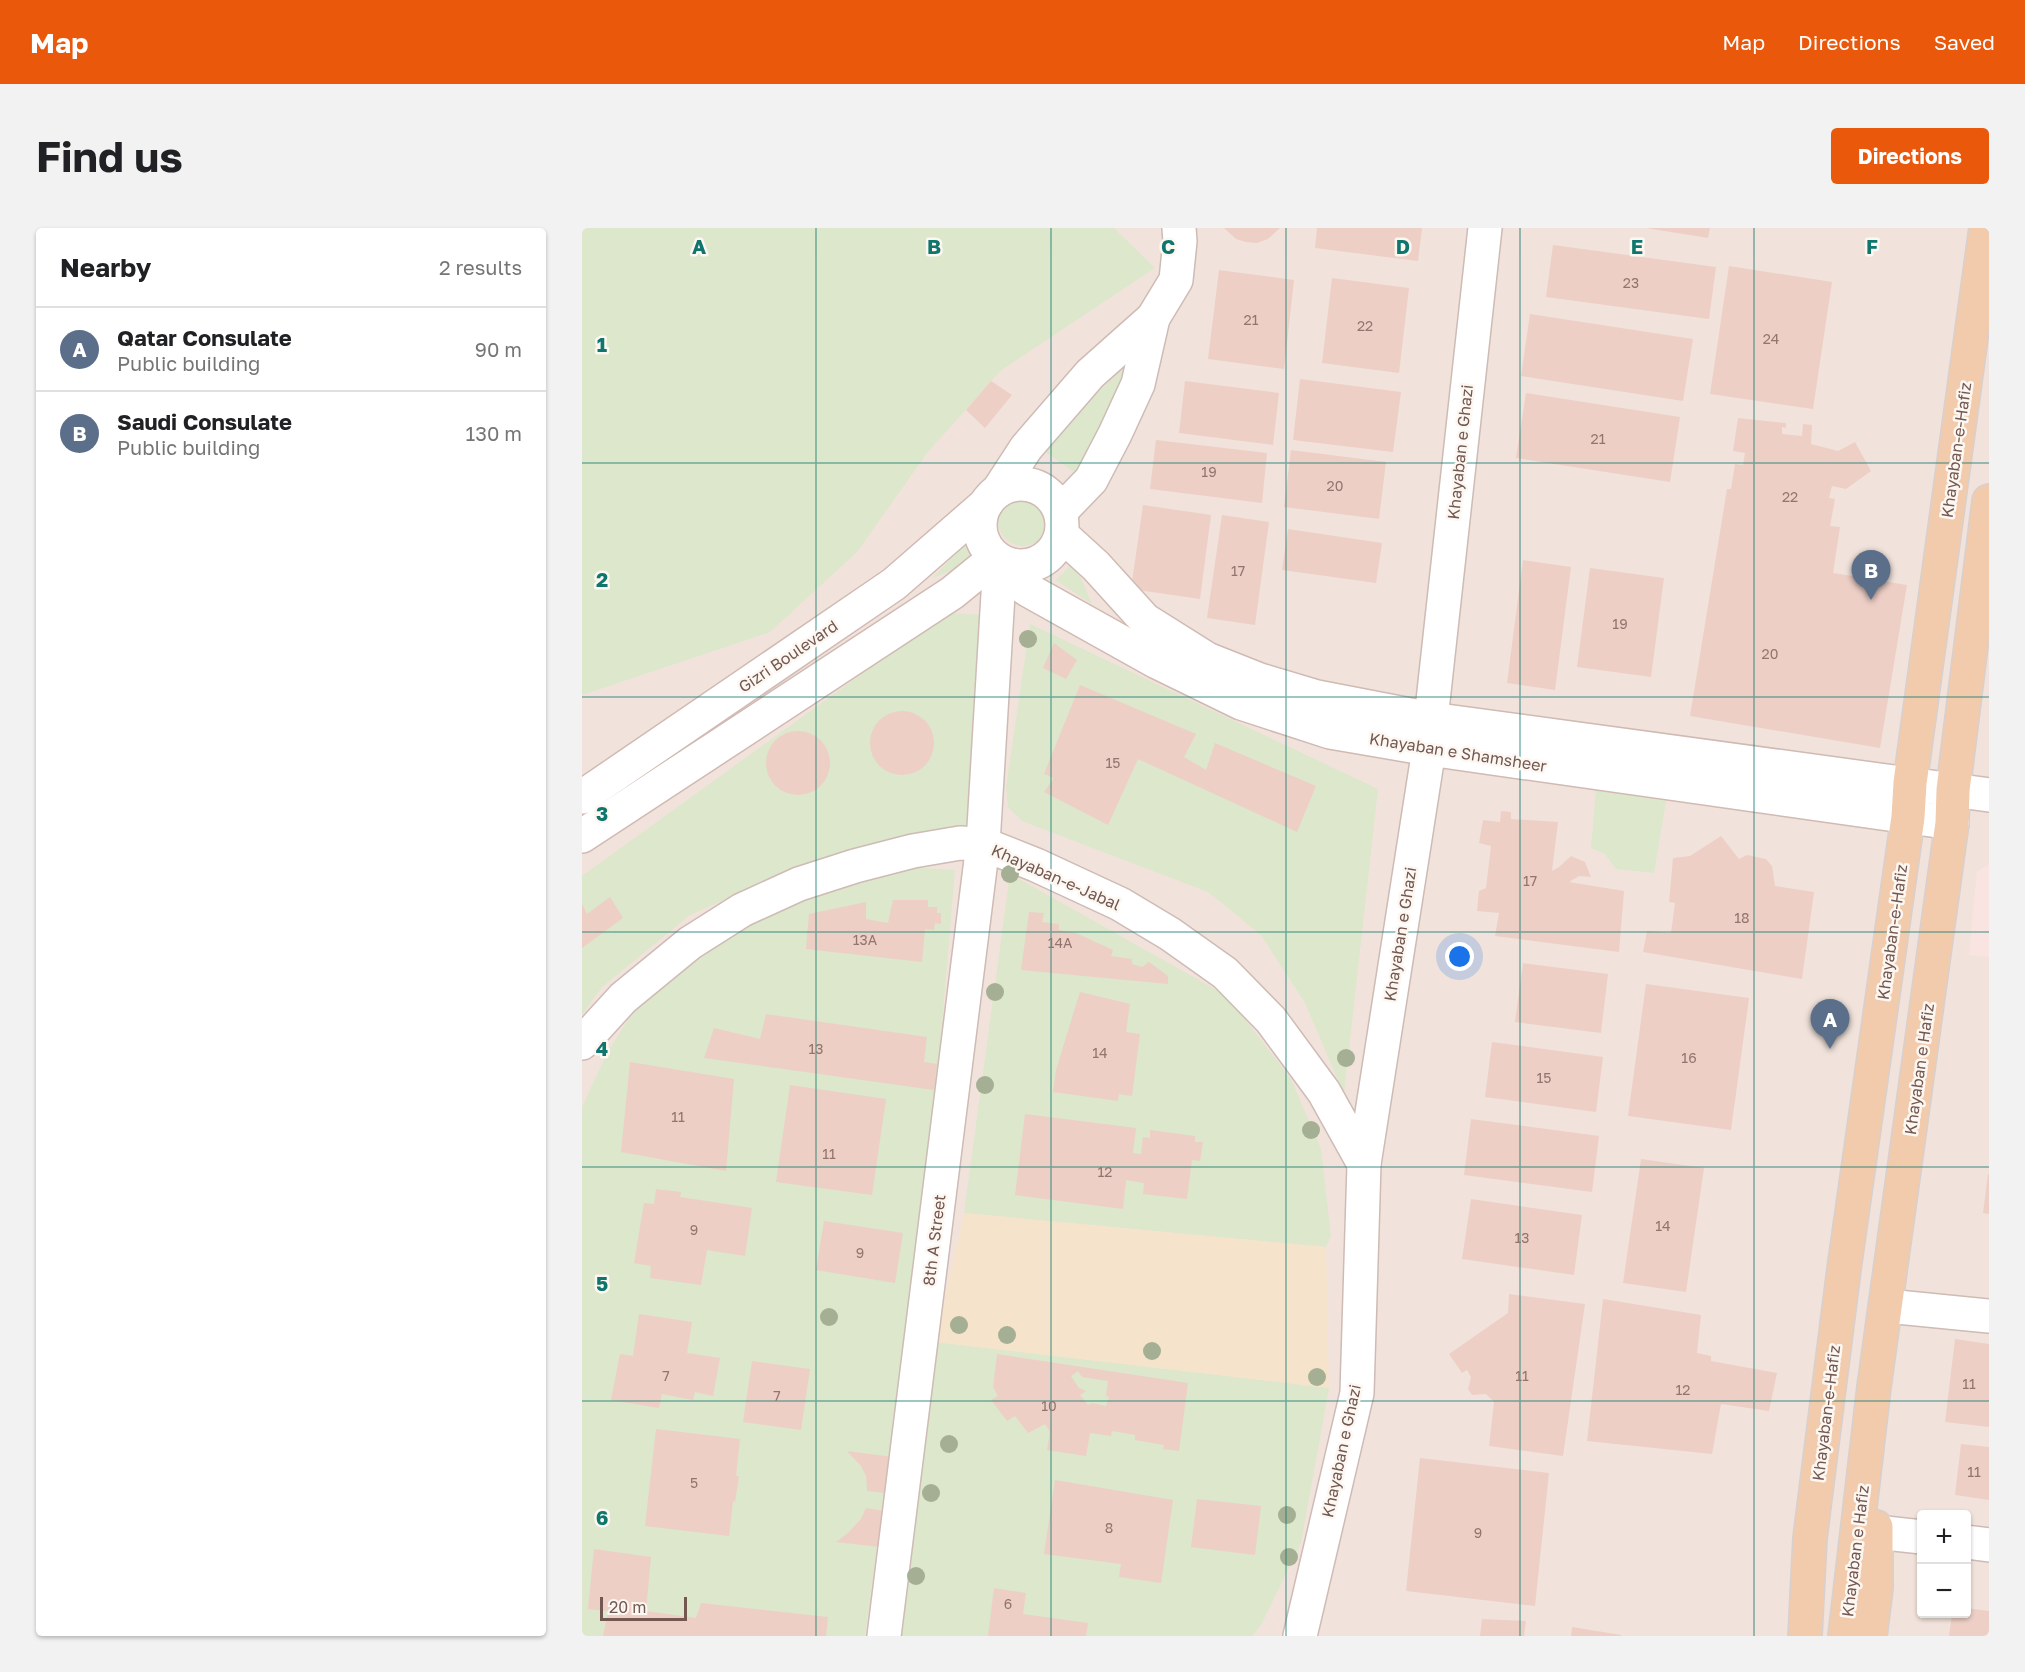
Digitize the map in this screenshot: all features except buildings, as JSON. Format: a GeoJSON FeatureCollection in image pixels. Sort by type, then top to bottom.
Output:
{"type":"FeatureCollection","features":[{"type":"Feature","properties":{"kind":"main road","name":"Khayaban-e-Hafiz"},"geometry":{"type":"LineString","coordinates":[[1805,1636],[1810,1538],[1844,1269],[1908,817],[1910,783],[1986,228]]}},
{"type":"Feature","properties":{"kind":"main road","name":"Khayaban e Hafiz"},"geometry":{"type":"LineString","coordinates":[[1845,1636],[1868,1527],[1874,1387],[1952,823],[1953,790],[1989,501]]}},
{"type":"Feature","properties":{"kind":"main road"},"geometry":{"type":"LineString","coordinates":[[1868,1527],[1876,1588],[1870,1636]]}},
{"type":"Feature","properties":{"kind":"main road"},"geometry":{"type":"LineString","coordinates":[[1794,1636],[1810,1538]]}},
{"type":"Feature","properties":{"kind":"street"},"geometry":{"type":"LineString","coordinates":[[1153,318],[1138,384],[1091,480],[1061,523],[1054,551],[1040,562],[1023,567],[1000,561],[985,546],[980,532],[980,517],[1026,447],[1090,374],[1153,318],[1176,280],[1179,228]]}},
{"type":"Feature","properties":{"kind":"street","name":"Khayaban e Ghazi"},"geometry":{"type":"LineString","coordinates":[[1300,1635],[1357,1393],[1364,1164],[1430,734],[1485,228]]}},
{"type":"Feature","properties":{"kind":"street"},"geometry":{"type":"LineString","coordinates":[[992,497],[1011,485],[1025,484],[1038,488],[1050,495],[1061,523]]}},
{"type":"Feature","properties":{"kind":"street","name":"Gizri Boulevard"},"geometry":{"type":"LineString","coordinates":[[582,796],[894,584],[992,497]]}},
{"type":"Feature","properties":{"kind":"street","name":"Khayaban e Shamsheer"},"geometry":{"type":"LineString","coordinates":[[1061,523],[1145,620],[1207,659],[1260,680],[1430,734],[1952,823]]}},
{"type":"Feature","properties":{"kind":"street"},"geometry":{"type":"LineString","coordinates":[[582,836],[1000,561]]}},
{"type":"Feature","properties":{"kind":"street","name":"Khayaban e Shamsheer"},"geometry":{"type":"LineString","coordinates":[[1000,561],[1014,580],[1028,591],[1157,662],[1241,703],[1330,732],[1430,734],[1910,783],[1989,795]]}},
{"type":"Feature","properties":{"kind":"street","name":"8th A Street"},"geometry":{"type":"LineString","coordinates":[[884,1636],[983,844],[1000,561]]}},
{"type":"Feature","properties":{"kind":"street","name":"Khayaban-e-Jabal"},"geometry":{"type":"LineString","coordinates":[[582,1043],[623,998],[690,942],[742,910],[799,884],[913,851],[960,843],[983,844],[1036,864],[1120,904],[1170,934],[1225,973],[1271,1020],[1317,1083],[1364,1164]]}},
{"type":"Feature","properties":{"kind":"street"},"geometry":{"type":"LineString","coordinates":[[1887,1306],[1989,1316]]}},
{"type":"Feature","properties":{"kind":"street"},"geometry":{"type":"LineString","coordinates":[[1868,1527],[1917,1536]]}},
{"type":"Feature","properties":{"kind":"street"},"geometry":{"type":"LineString","coordinates":[[1971,1543],[1989,1545]]}},
{"type":"Feature","properties":{"kind":"shaded area"},"geometry":{"type":"Polygon","coordinates":[[[582,228],[1989,228],[1989,1636],[582,1636],[582,228]]]}},
{"type":"Feature","properties":{"kind":"shaded area"},"geometry":{"type":"Polygon","coordinates":[[[1989,864],[1989,957],[1969,955],[1977,872],[1989,864]]]}},
{"type":"Feature","properties":{"kind":"green space"},"geometry":{"type":"Polygon","coordinates":[[[582,228],[1114,228],[1155,268],[1000,371],[927,453],[857,552],[770,632],[582,695],[582,228]]]}},
{"type":"Feature","properties":{"kind":"green space"},"geometry":{"type":"Polygon","coordinates":[[[1129,363],[1084,479],[1040,448],[1129,363]]]}},
{"type":"Feature","properties":{"kind":"green space"},"geometry":{"type":"Polygon","coordinates":[[[1028,496],[1041,503],[1047,511],[1047,531],[1041,539],[1033,545],[1018,546],[1005,539],[999,531],[998,516],[1005,503],[1013,497],[1028,496]]]}},
{"type":"Feature","properties":{"kind":"green space"},"geometry":{"type":"Polygon","coordinates":[[[973,537],[987,558],[932,578],[973,537]]]}},
{"type":"Feature","properties":{"kind":"green space"},"geometry":{"type":"Polygon","coordinates":[[[1074,562],[1092,604],[1056,580],[1074,562]]]}},
{"type":"Feature","properties":{"kind":"green space"},"geometry":{"type":"Polygon","coordinates":[[[946,613],[990,615],[972,830],[789,871],[690,915],[602,987],[582,1015],[582,876],[946,613]]]}},
{"type":"Feature","properties":{"kind":"green space"},"geometry":{"type":"Polygon","coordinates":[[[1030,624],[1378,789],[1344,1094],[1305,1003],[1261,935],[1208,892],[1022,821],[1008,807],[1006,787],[1030,624]]]}},
{"type":"Feature","properties":{"kind":"green space"},"geometry":{"type":"Polygon","coordinates":[[[1596,790],[1666,801],[1654,873],[1616,869],[1605,854],[1591,848],[1596,790]]]}},
{"type":"Feature","properties":{"kind":"green space"},"geometry":{"type":"Polygon","coordinates":[[[903,867],[955,870],[935,1107],[899,1382],[903,1442],[891,1440],[865,1636],[582,1636],[582,1107],[607,1053],[639,1003],[711,946],[783,906],[903,867]]]}},
{"type":"Feature","properties":{"kind":"green space"},"geometry":{"type":"Polygon","coordinates":[[[1010,874],[1227,996],[1291,1079],[1321,1149],[1331,1236],[1326,1247],[964,1213],[1010,874]]]}},
{"type":"Feature","properties":{"kind":"green space"},"geometry":{"type":"Polygon","coordinates":[[[935,1342],[1329,1388],[1301,1543],[1261,1625],[1252,1636],[900,1636],[935,1342]]]}},
{"type":"Feature","properties":{"kind":"sand"},"geometry":{"type":"Polygon","coordinates":[[[964,1213],[1326,1247],[1329,1388],[935,1342],[964,1213]]]}},
{"type":"Feature","properties":{"kind":"place","name":"Saudi Consulate"},"geometry":{"type":"Point","coordinates":[1871,600]}},
{"type":"Feature","properties":{"kind":"place","name":"Qatar Consulate"},"geometry":{"type":"Point","coordinates":[1830,1049]}}]}
